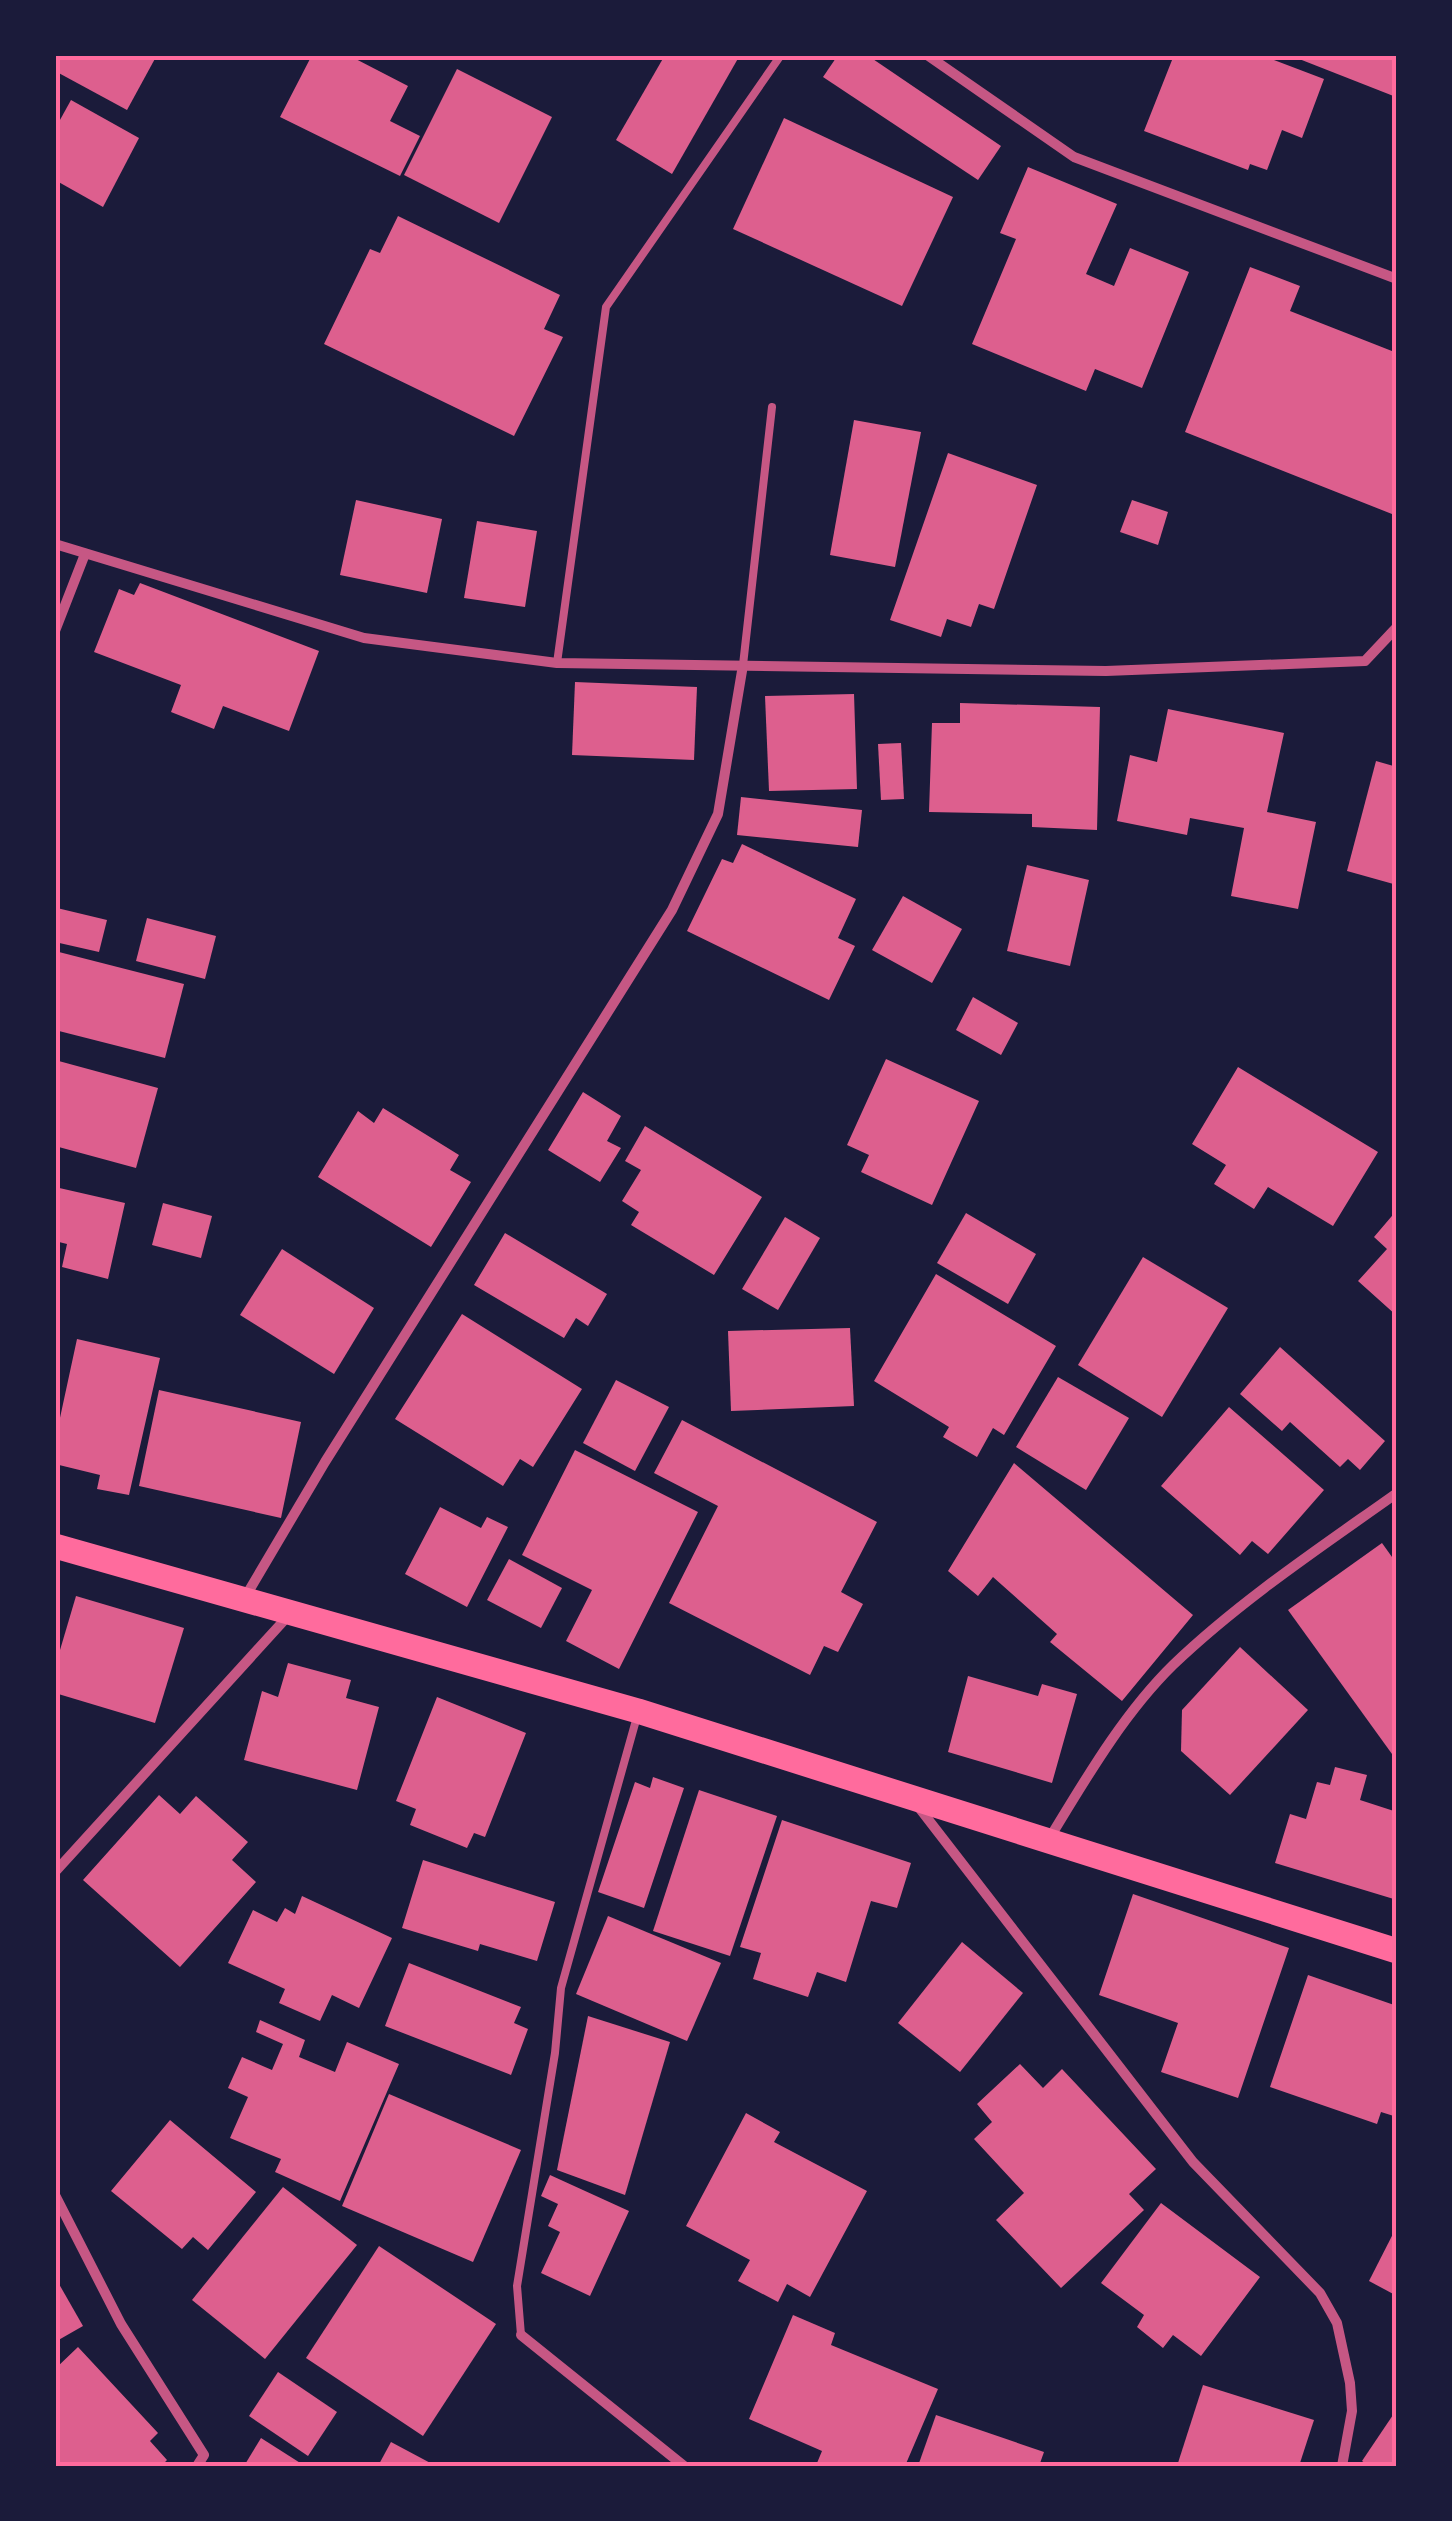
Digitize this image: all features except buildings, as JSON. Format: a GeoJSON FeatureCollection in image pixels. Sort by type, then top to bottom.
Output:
{"type":"FeatureCollection","features":[{"type":"Feature","properties":{"kind":"main road"},"geometry":{"type":"LineString","coordinates":[[55,1546],[638,1712],[1397,1951]]}},
{"type":"Feature","properties":{"kind":"street"},"geometry":{"type":"LineString","coordinates":[[926,55],[1074,157],[1397,279]]}},
{"type":"Feature","properties":{"kind":"street"},"geometry":{"type":"LineString","coordinates":[[55,544],[364,638],[558,662],[1106,670],[1365,661],[1397,627]]}},
{"type":"Feature","properties":{"kind":"street"},"geometry":{"type":"LineString","coordinates":[[55,631],[85,554]]}},
{"type":"Feature","properties":{"kind":"street"},"geometry":{"type":"LineString","coordinates":[[244,1599],[325,1462],[672,910],[718,814],[744,665]]}},
{"type":"Feature","properties":{"kind":"street"},"geometry":{"type":"LineString","coordinates":[[1048,1840],[1097,1760],[1172,1667],[1268,1585],[1397,1493]]}},
{"type":"Feature","properties":{"kind":"street"},"geometry":{"type":"LineString","coordinates":[[55,1872],[289,1614]]}},
{"type":"Feature","properties":{"kind":"street"},"geometry":{"type":"LineString","coordinates":[[911,1797],[1192,2162],[1320,2293],[1337,2323],[1350,2383],[1352,2412],[1342,2466]]}},
{"type":"Feature","properties":{"kind":"street"},"geometry":{"type":"LineString","coordinates":[[55,2195],[122,2324],[204,2455],[197,2466]]}},
{"type":"Feature","properties":{"kind":"street"},"geometry":{"type":"LineString","coordinates":[[522,2335],[684,2466]]}},
{"type":"Feature","properties":{"kind":"lane"},"geometry":{"type":"LineString","coordinates":[[558,662],[606,307],[781,55]]}},
{"type":"Feature","properties":{"kind":"lane"},"geometry":{"type":"LineString","coordinates":[[744,665],[772,407]]}},
{"type":"Feature","properties":{"kind":"lane"},"geometry":{"type":"LineString","coordinates":[[522,2335],[516,2286],[555,2053],[561,1988],[638,1712]]}}]}
